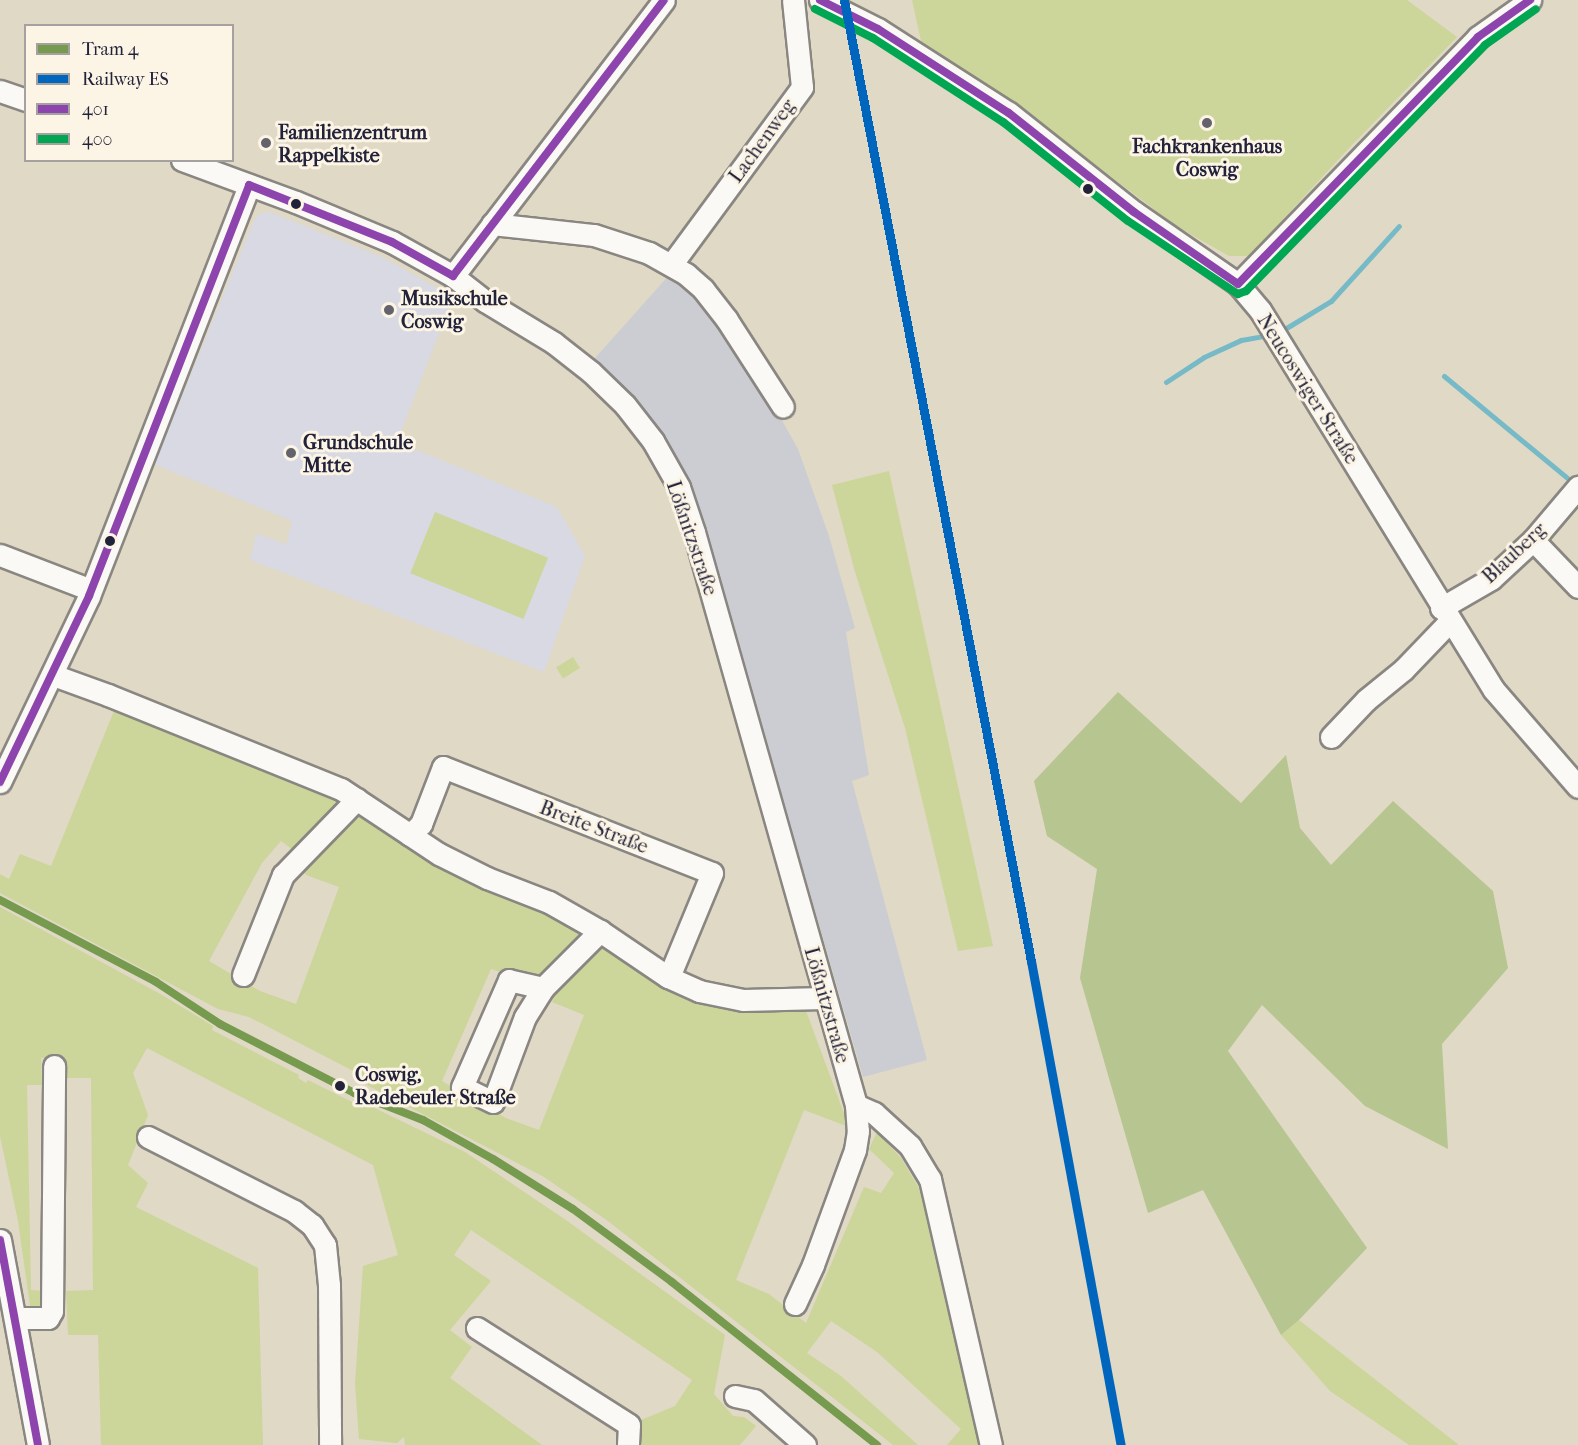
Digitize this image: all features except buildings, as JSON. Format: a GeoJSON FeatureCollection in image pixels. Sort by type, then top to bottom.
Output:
{"type":"FeatureCollection","features":[{"type":"Feature","properties":{"kind":"street"},"geometry":{"type":"LineString","coordinates":[[453,276],[664,0]]}},
{"type":"Feature","properties":{"kind":"street","name":"Lachenweg"},"geometry":{"type":"LineString","coordinates":[[671,265],[802,87],[793,0]]}},
{"type":"Feature","properties":{"kind":"street","name":"Neucoswiger Straße"},"geometry":{"type":"LineString","coordinates":[[820,0],[878,29],[990,100],[1134,212],[1238,284],[1260,310],[1494,690],[1578,787]]}},
{"type":"Feature","properties":{"kind":"street"},"geometry":{"type":"LineString","coordinates":[[1238,284],[1478,37],[1530,0]]}},
{"type":"Feature","properties":{"kind":"street"},"geometry":{"type":"LineString","coordinates":[[0,91],[24,99]]}},
{"type":"Feature","properties":{"kind":"street","name":"Lößnitzstraße"},"geometry":{"type":"LineString","coordinates":[[187,162],[392,242],[453,276],[485,301],[554,343],[591,372],[625,405],[653,441],[679,487],[697,542],[856,1105],[858,1131],[855,1150],[813,1265],[795,1304]]}},
{"type":"Feature","properties":{"kind":"street"},"geometry":{"type":"LineString","coordinates":[[0,782],[53,675],[91,591],[249,185]]}},
{"type":"Feature","properties":{"kind":"street"},"geometry":{"type":"LineString","coordinates":[[492,224],[594,235],[649,253],[671,265],[703,290],[738,336],[783,407]]}},
{"type":"Feature","properties":{"kind":"street","name":"Blauberg"},"geometry":{"type":"LineString","coordinates":[[1446,614],[1491,579],[1533,540],[1578,487]]}},
{"type":"Feature","properties":{"kind":"street"},"geometry":{"type":"LineString","coordinates":[[1533,540],[1578,587]]}},
{"type":"Feature","properties":{"kind":"street"},"geometry":{"type":"LineString","coordinates":[[0,555],[91,591]]}},
{"type":"Feature","properties":{"kind":"street"},"geometry":{"type":"LineString","coordinates":[[1331,737],[1366,700],[1404,669],[1446,614]]}},
{"type":"Feature","properties":{"kind":"street"},"geometry":{"type":"LineString","coordinates":[[53,675],[341,789],[439,854],[487,878],[549,902],[600,931],[669,978],[699,991],[743,1000],[825,998]]}},
{"type":"Feature","properties":{"kind":"street","name":"Breite Straße"},"geometry":{"type":"LineString","coordinates":[[410,835],[421,824],[443,767],[712,873],[669,978]]}},
{"type":"Feature","properties":{"kind":"street"},"geometry":{"type":"LineString","coordinates":[[243,975],[283,875],[357,799]]}},
{"type":"Feature","properties":{"kind":"street"},"geometry":{"type":"LineString","coordinates":[[543,988],[509,980],[462,1087],[493,1102],[525,1017],[543,988],[600,931]]}},
{"type":"Feature","properties":{"kind":"street"},"geometry":{"type":"LineString","coordinates":[[15,1318],[48,1318],[52,1311],[54,1066]]}},
{"type":"Feature","properties":{"kind":"street"},"geometry":{"type":"LineString","coordinates":[[856,1105],[874,1113],[910,1146],[930,1179],[991,1445]]}},
{"type":"Feature","properties":{"kind":"street"},"geometry":{"type":"LineString","coordinates":[[148,1137],[294,1211],[312,1225],[325,1245],[329,1285],[330,1445]]}},
{"type":"Feature","properties":{"kind":"street"},"geometry":{"type":"LineString","coordinates":[[0,1240],[38,1445]]}},
{"type":"Feature","properties":{"kind":"street"},"geometry":{"type":"LineString","coordinates":[[477,1328],[629,1425],[628,1445]]}},
{"type":"Feature","properties":{"kind":"street"},"geometry":{"type":"LineString","coordinates":[[735,1396],[754,1400],[805,1445]]}},
{"type":"Feature","properties":{"kind":"shaded area","name":"Grundschule Mitte"},"geometry":{"type":"Polygon","coordinates":[[[270,212],[382,257],[453,297],[397,442],[557,507],[585,556],[544,672],[250,560],[256,534],[286,544],[292,521],[154,464],[254,221],[260,213],[270,212]]]}},
{"type":"Feature","properties":{"kind":"shaded area"},"geometry":{"type":"Polygon","coordinates":[[[671,273],[690,285],[755,372],[798,449],[829,536],[855,628],[846,632],[869,775],[852,781],[927,1060],[863,1077],[696,498],[652,422],[595,358],[671,273]]]}},
{"type":"Feature","properties":{"kind":"green space","name":"Fachkrankenhaus Coswig"},"geometry":{"type":"Polygon","coordinates":[[[912,0],[1407,0],[1457,37],[1350,147],[1249,256],[1229,256],[1176,226],[1009,99],[921,41],[912,0]]]}},
{"type":"Feature","properties":{"kind":"green space"},"geometry":{"type":"Polygon","coordinates":[[[889,471],[993,946],[958,951],[905,728],[855,572],[832,485],[889,471]]]}},
{"type":"Feature","properties":{"kind":"green space"},"geometry":{"type":"Polygon","coordinates":[[[435,512],[548,558],[523,619],[410,573],[435,512]]]}},
{"type":"Feature","properties":{"kind":"green space"},"geometry":{"type":"Polygon","coordinates":[[[573,657],[580,668],[563,679],[556,668],[573,657]]]}},
{"type":"Feature","properties":{"kind":"green space"},"geometry":{"type":"Polygon","coordinates":[[[1118,692],[1241,803],[1286,755],[1300,828],[1331,865],[1393,801],[1493,891],[1508,968],[1442,1044],[1448,1149],[1365,1106],[1262,1005],[1228,1051],[1367,1248],[1299,1320],[1281,1335],[1203,1190],[1148,1213],[1080,978],[1097,869],[1047,836],[1034,781],[1118,692]]]}},
{"type":"Feature","properties":{"kind":"green space"},"geometry":{"type":"Polygon","coordinates":[[[116,706],[353,805],[478,876],[700,993],[802,1000],[849,1127],[804,1110],[736,1280],[769,1294],[806,1323],[864,1187],[881,1193],[894,1173],[869,1149],[877,1132],[901,1158],[923,1195],[977,1416],[981,1445],[947,1445],[961,1429],[877,1352],[831,1321],[807,1353],[841,1376],[918,1445],[893,1445],[608,1221],[544,1177],[365,1084],[359,1074],[249,1017],[218,1009],[0,893],[0,874],[9,879],[20,854],[51,866],[116,706]],[[281,841],[262,863],[209,961],[260,991],[296,1004],[339,887],[306,875],[297,865],[304,858],[281,841]],[[491,969],[442,1081],[506,1118],[539,1130],[584,1015],[552,1002],[561,976],[520,978],[491,969]]]}},
{"type":"Feature","properties":{"kind":"green space"},"geometry":{"type":"Polygon","coordinates":[[[0,907],[164,996],[213,1026],[212,1030],[299,1075],[298,1078],[306,1083],[308,1080],[356,1104],[358,1100],[465,1152],[563,1218],[725,1335],[714,1394],[733,1416],[744,1417],[756,1426],[740,1445],[628,1445],[629,1425],[675,1406],[692,1380],[471,1230],[454,1255],[491,1281],[450,1330],[472,1347],[450,1378],[542,1445],[405,1445],[404,1437],[397,1443],[359,1439],[355,1384],[363,1266],[398,1255],[373,1165],[147,1048],[133,1073],[148,1115],[128,1165],[148,1183],[136,1207],[258,1268],[263,1445],[101,1445],[98,1335],[68,1335],[66,1291],[93,1290],[91,1078],[64,1078],[64,1058],[41,1058],[42,1085],[27,1085],[31,1290],[45,1291],[43,1313],[31,1313],[18,1221],[0,1136],[0,907]]]}},
{"type":"Feature","properties":{"kind":"green space"},"geometry":{"type":"Polygon","coordinates":[[[1299,1320],[1459,1445],[1409,1445],[1330,1391],[1281,1335],[1299,1320]]]}},
{"type":"Feature","properties":{"kind":"waterway"},"geometry":{"type":"LineString","coordinates":[[1278,333],[1331,301],[1399,226]]}},
{"type":"Feature","properties":{"kind":"waterway"},"geometry":{"type":"LineString","coordinates":[[1166,382],[1204,357],[1241,340],[1269,335]]}},
{"type":"Feature","properties":{"kind":"waterway"},"geometry":{"type":"LineString","coordinates":[[1444,376],[1571,481]]}},
{"type":"Feature","properties":{"kind":"tram line","name":"4"},"geometry":{"type":"LineString","coordinates":[[0,900],[156,982],[220,1024],[354,1093],[423,1120],[493,1159],[573,1209],[672,1282],[877,1445]]}},
{"type":"Feature","properties":{"kind":"rail line","name":"ES"},"geometry":{"type":"LineString","coordinates":[[844,0],[1031,961],[1121,1445]]}},
{"type":"Feature","properties":{"kind":"transit line","name":"401"},"geometry":{"type":"LineString","coordinates":[[0,782],[89,596],[249,185],[392,242],[453,276],[664,0]]}},
{"type":"Feature","properties":{"kind":"transit line","name":"401"},"geometry":{"type":"LineString","coordinates":[[820,0],[878,29],[1009,113],[1134,212],[1238,284],[1478,37],[1530,0]]}},
{"type":"Feature","properties":{"kind":"transit line","name":"400"},"geometry":{"type":"LineString","coordinates":[[815,9],[873,38],[1003,122],[1128,221],[1238,294],[1246,291],[1485,45],[1536,9]]}},
{"type":"Feature","properties":{"kind":"transit line","name":"401"},"geometry":{"type":"LineString","coordinates":[[0,1240],[38,1445]]}},
{"type":"Feature","properties":{"kind":"place","name":"Fachkrankenhaus Coswig"},"geometry":{"type":"Point","coordinates":[1207,123]}},
{"type":"Feature","properties":{"kind":"place","name":"Familienzentrum Rappelkiste"},"geometry":{"type":"Point","coordinates":[266,143]}},
{"type":"Feature","properties":{"kind":"place","name":"Musikschule Coswig"},"geometry":{"type":"Point","coordinates":[389,310]}},
{"type":"Feature","properties":{"kind":"place","name":"Grundschule Mitte"},"geometry":{"type":"Point","coordinates":[291,453]}},
{"type":"Feature","properties":{"kind":"place","name":"Coswig, Radebeuler Straße"},"geometry":{"type":"Point","coordinates":[340,1086]}}]}
